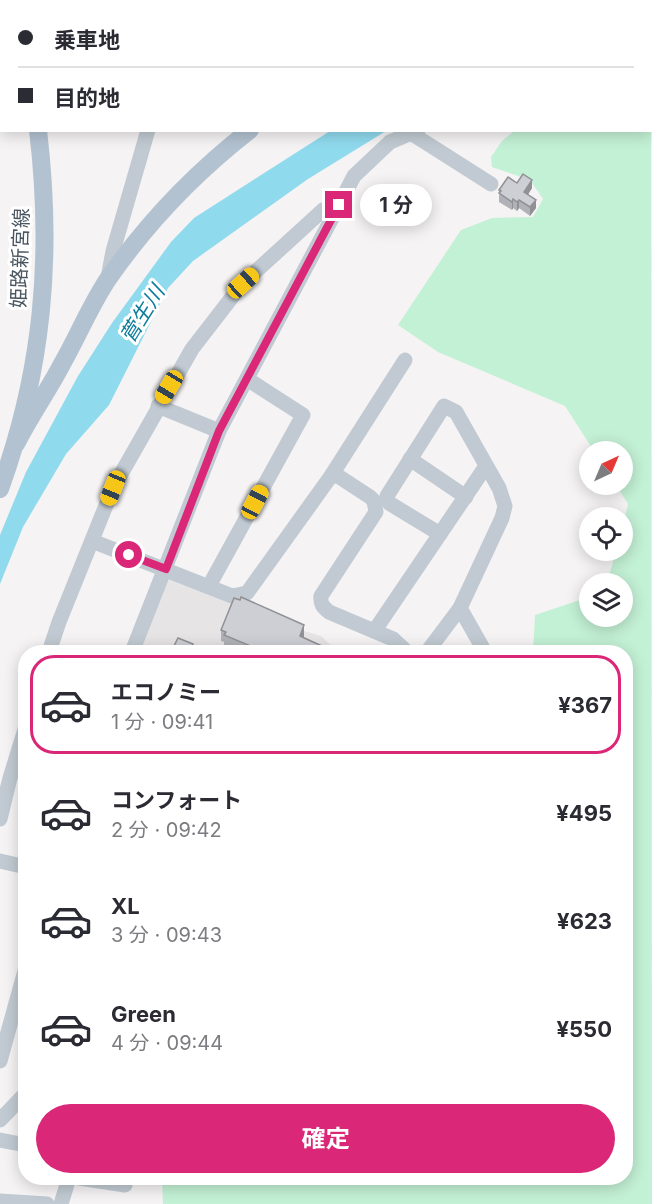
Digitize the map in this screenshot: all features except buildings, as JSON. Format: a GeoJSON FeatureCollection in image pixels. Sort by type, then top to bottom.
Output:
{"type":"FeatureCollection","features":[{"type":"Feature","properties":{"kind":"main road","name":"姫路新宮線"},"geometry":{"type":"LineString","coordinates":[[0,489],[16,444],[41,318],[46,226],[38,132]]}},
{"type":"Feature","properties":{"kind":"main road"},"geometry":{"type":"LineString","coordinates":[[16,444],[108,280],[135,244],[190,182],[247,132]]}},
{"type":"Feature","properties":{"kind":"main road"},"geometry":{"type":"LineString","coordinates":[[33,363],[39,376],[51,383]]}},
{"type":"Feature","properties":{"kind":"street"},"geometry":{"type":"LineString","coordinates":[[108,280],[113,251],[147,132]]}},
{"type":"Feature","properties":{"kind":"street"},"geometry":{"type":"LineString","coordinates":[[135,645],[219,431],[354,176],[390,142],[411,132],[491,184]]}},
{"type":"Feature","properties":{"kind":"street"},"geometry":{"type":"LineString","coordinates":[[51,645],[113,488],[192,349],[243,283],[323,210],[339,205]]}},
{"type":"Feature","properties":{"kind":"street"},"geometry":{"type":"LineString","coordinates":[[92,541],[232,596],[247,593],[331,476],[405,360]]}},
{"type":"Feature","properties":{"kind":"street"},"geometry":{"type":"LineString","coordinates":[[209,586],[303,415],[247,379]]}},
{"type":"Feature","properties":{"kind":"street"},"geometry":{"type":"LineString","coordinates":[[158,406],[219,431]]}},
{"type":"Feature","properties":{"kind":"street"},"geometry":{"type":"LineString","coordinates":[[432,645],[460,608],[502,518],[505,506],[499,488],[456,412],[444,406],[387,496],[389,504],[440,534]]}},
{"type":"Feature","properties":{"kind":"street"},"geometry":{"type":"LineString","coordinates":[[410,459],[466,497]]}},
{"type":"Feature","properties":{"kind":"street"},"geometry":{"type":"LineString","coordinates":[[375,630],[486,466]]}},
{"type":"Feature","properties":{"kind":"street"},"geometry":{"type":"LineString","coordinates":[[331,476],[338,476],[370,497],[374,501],[376,512],[321,596],[320,602],[329,612],[375,630],[399,645]]}},
{"type":"Feature","properties":{"kind":"street"},"geometry":{"type":"LineString","coordinates":[[460,608],[481,645]]}},
{"type":"Feature","properties":{"kind":"street"},"geometry":{"type":"LineString","coordinates":[[0,819],[18,752]]}},
{"type":"Feature","properties":{"kind":"street"},"geometry":{"type":"LineString","coordinates":[[0,861],[18,865]]}},
{"type":"Feature","properties":{"kind":"street"},"geometry":{"type":"LineString","coordinates":[[0,1061],[18,997]]}},
{"type":"Feature","properties":{"kind":"street"},"geometry":{"type":"LineString","coordinates":[[0,1120],[18,1102]]}},
{"type":"Feature","properties":{"kind":"street"},"geometry":{"type":"LineString","coordinates":[[0,1140],[18,1143]]}},
{"type":"Feature","properties":{"kind":"street"},"geometry":{"type":"LineString","coordinates":[[61,1204],[67,1185]]}},
{"type":"Feature","properties":{"kind":"street"},"geometry":{"type":"LineString","coordinates":[[0,1201],[47,1204]]}},
{"type":"Feature","properties":{"kind":"shaded area"},"geometry":{"type":"Polygon","coordinates":[[[172,578],[229,600],[271,609],[294,628],[321,636],[331,645],[142,645],[167,580],[172,578]]]}},
{"type":"Feature","properties":{"kind":"green space"},"geometry":{"type":"Polygon","coordinates":[[[513,132],[651,132],[652,1204],[163,1204],[162,1185],[633,1185],[633,645],[533,645],[535,615],[579,600],[579,627],[633,627],[633,573],[610,573],[613,561],[633,561],[633,507],[627,507],[628,504],[622,495],[633,495],[633,441],[588,441],[565,406],[438,352],[398,325],[461,230],[492,218],[533,217],[543,199],[530,180],[492,167],[491,157],[502,141],[513,132]]]}},
{"type":"Feature","properties":{"kind":"water","name":"菅生川"},"geometry":{"type":"Polygon","coordinates":[[[328,132],[384,132],[308,179],[193,261],[168,288],[109,405],[66,454],[23,527],[0,584],[0,535],[26,472],[78,376],[112,323],[171,242],[194,218],[328,132]]]}},
{"type":"Feature","properties":{"kind":"route"},"geometry":{"type":"LineString","coordinates":[[129,555],[166,569],[219,431],[339,205]]}}]}
